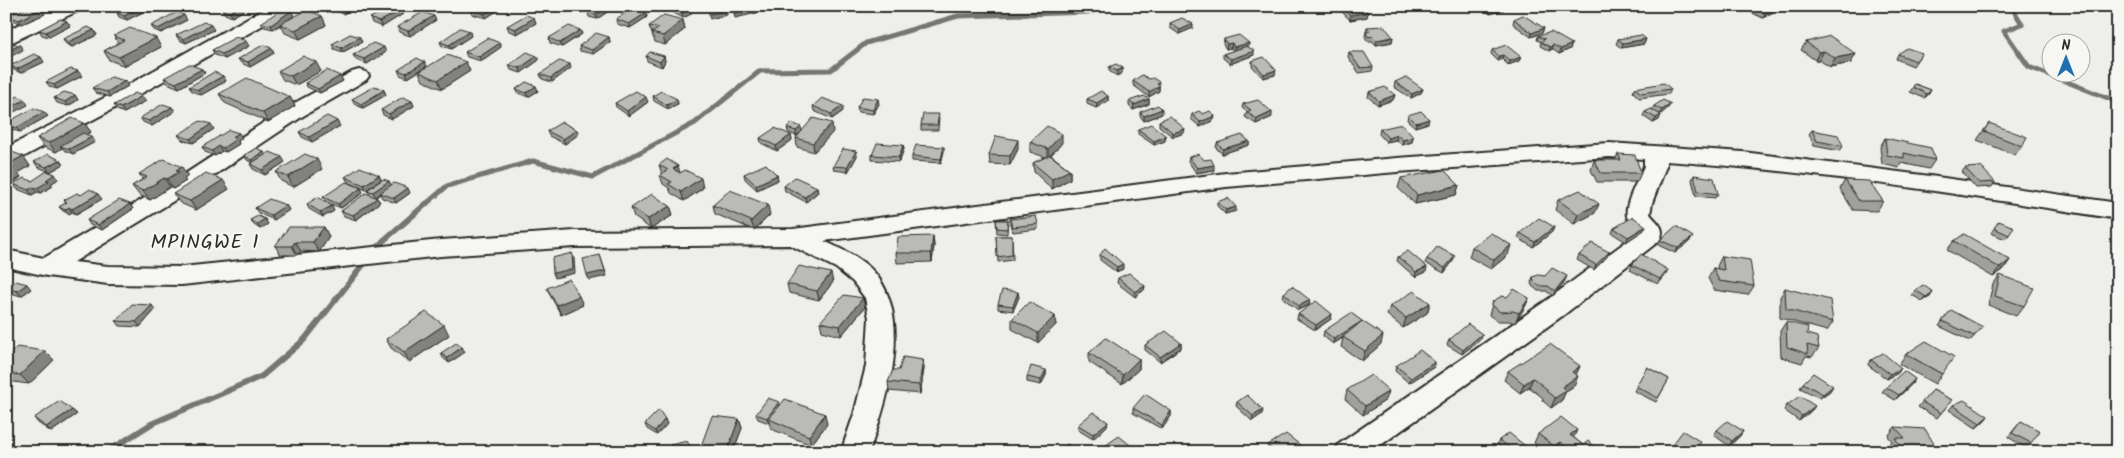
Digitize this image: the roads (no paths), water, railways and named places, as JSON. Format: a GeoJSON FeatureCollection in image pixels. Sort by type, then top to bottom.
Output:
{"type":"FeatureCollection","features":[{"type":"Feature","properties":{"kind":"street"},"geometry":{"type":"LineString","coordinates":[[6,39],[73,6]]}},
{"type":"Feature","properties":{"kind":"street"},"geometry":{"type":"LineString","coordinates":[[6,157],[117,99],[283,6]]}},
{"type":"Feature","properties":{"kind":"street"},"geometry":{"type":"LineString","coordinates":[[47,267],[184,184],[296,111],[359,76]]}},
{"type":"Feature","properties":{"kind":"street"},"geometry":{"type":"LineString","coordinates":[[6,258],[47,267],[108,275],[182,276],[441,248],[575,238],[793,238],[1226,180],[1547,153],[1609,150],[1743,159],[1900,179],[2118,211]]}},
{"type":"Feature","properties":{"kind":"street"},"geometry":{"type":"LineString","coordinates":[[1349,452],[1556,307],[1651,235],[1651,230],[1640,219],[1638,214],[1640,203],[1655,166],[1655,152]]}},
{"type":"Feature","properties":{"kind":"street"},"geometry":{"type":"LineString","coordinates":[[793,238],[825,250],[847,265],[870,283],[878,299],[882,324],[880,360],[855,452]]}},
{"type":"Feature","properties":{"kind":"waterway"},"geometry":{"type":"LineString","coordinates":[[425,205],[447,186],[533,161],[593,177],[695,123],[760,71],[831,70],[866,43],[958,16],[1090,12],[1104,6]]}},
{"type":"Feature","properties":{"kind":"waterway"},"geometry":{"type":"LineString","coordinates":[[2011,6],[2022,24],[2004,31],[2029,67],[2118,102]]}},
{"type":"Feature","properties":{"kind":"waterway"},"geometry":{"type":"LineString","coordinates":[[375,251],[383,241],[426,204]]}},
{"type":"Feature","properties":{"kind":"waterway"},"geometry":{"type":"LineString","coordinates":[[107,452],[151,424],[262,376],[304,340],[367,260]]}},
{"type":"Feature","properties":{"kind":"district","name":"MPINGWE 1"},"geometry":{"type":"Point","coordinates":[205,243]}}]}
